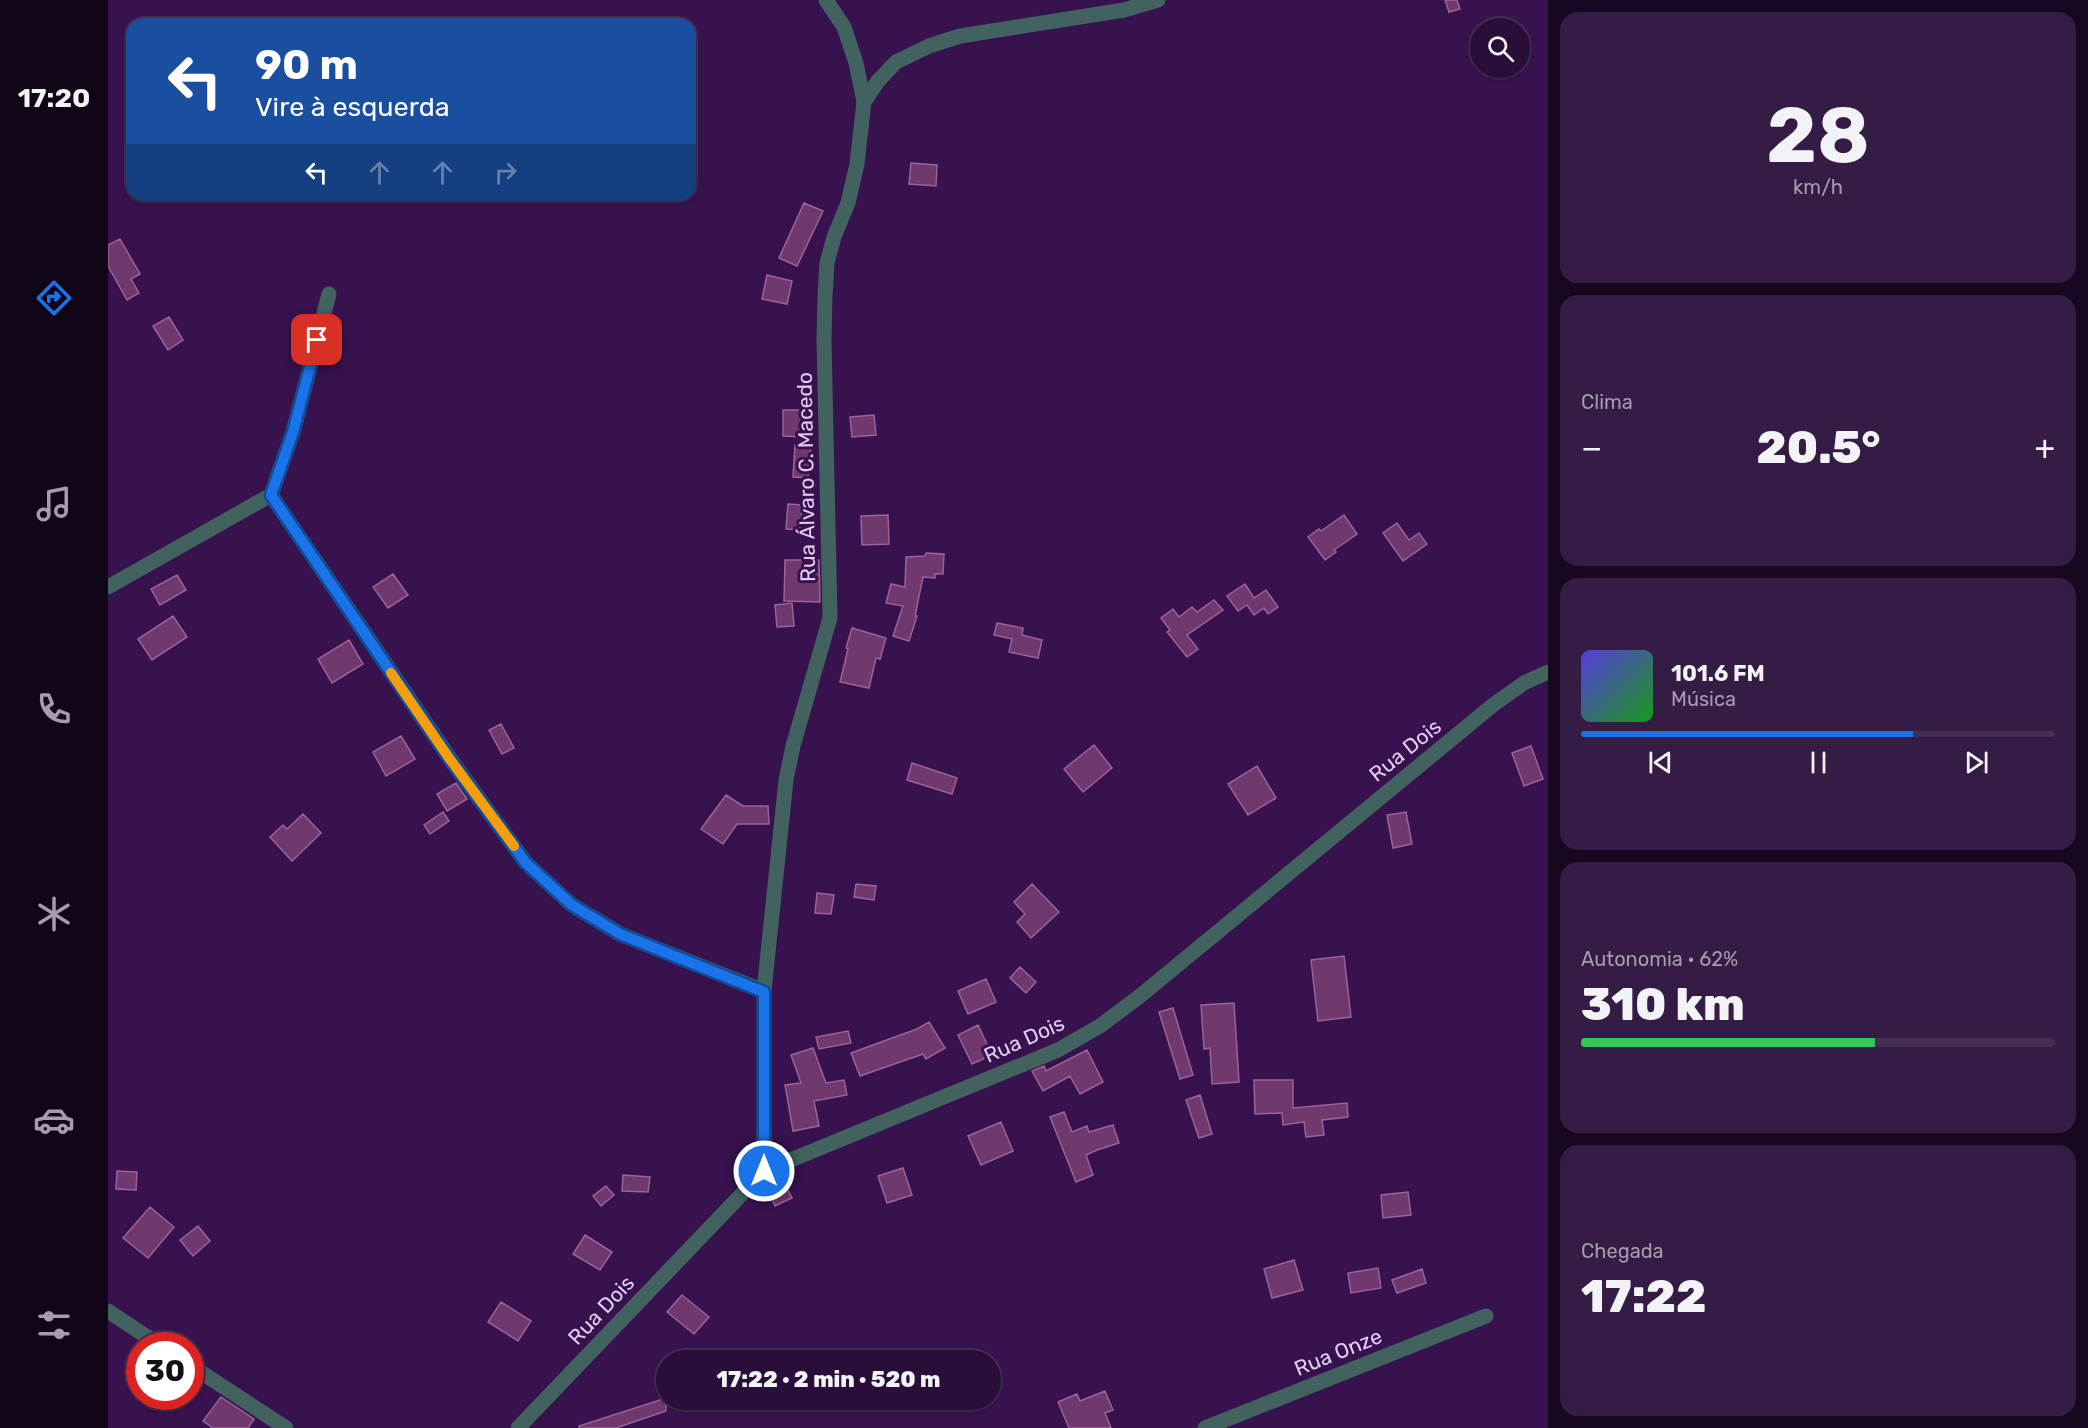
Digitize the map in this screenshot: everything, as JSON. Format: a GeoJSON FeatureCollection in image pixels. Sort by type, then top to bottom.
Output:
{"type":"FeatureCollection","features":[{"type":"Feature","properties":{"kind":"street"},"geometry":{"type":"LineString","coordinates":[[826,0],[844,27],[856,63],[864,102]]}},
{"type":"Feature","properties":{"kind":"street","name":"Rua Álvaro C. Macedo"},"geometry":{"type":"LineString","coordinates":[[764,1171],[764,992],[786,780],[793,746],[830,618],[824,339],[827,263],[834,237],[848,203],[857,164],[864,102],[878,81],[896,62],[929,46],[960,36],[1124,9],[1158,0]]}},
{"type":"Feature","properties":{"kind":"street"},"geometry":{"type":"LineString","coordinates":[[108,587],[271,495],[293,432],[329,294]]}},
{"type":"Feature","properties":{"kind":"street"},"geometry":{"type":"LineString","coordinates":[[271,495],[449,758],[526,863],[572,905],[620,934],[764,992]]}},
{"type":"Feature","properties":{"kind":"street","name":"Rua Dois"},"geometry":{"type":"LineString","coordinates":[[518,1428],[764,1171],[1058,1050],[1100,1026],[1140,996],[1493,705],[1524,683],[1548,672]]}},
{"type":"Feature","properties":{"kind":"street"},"geometry":{"type":"LineString","coordinates":[[108,1311],[140,1332]]}},
{"type":"Feature","properties":{"kind":"street","name":"Rua Onze"},"geometry":{"type":"LineString","coordinates":[[1205,1428],[1486,1316]]}},
{"type":"Feature","properties":{"kind":"street"},"geometry":{"type":"LineString","coordinates":[[204,1374],[286,1428]]}},
{"type":"Feature","properties":{"kind":"building"},"geometry":{"type":"Polygon","coordinates":[[[1445,0],[1457,0],[1460,9],[1449,12],[1445,0]]]}},
{"type":"Feature","properties":{"kind":"building"},"geometry":{"type":"Polygon","coordinates":[[[911,163],[937,165],[936,186],[909,184],[911,163]]]}},
{"type":"Feature","properties":{"kind":"building"},"geometry":{"type":"Polygon","coordinates":[[[804,203],[823,211],[797,266],[779,258],[804,203]]]}},
{"type":"Feature","properties":{"kind":"building"},"geometry":{"type":"Polygon","coordinates":[[[120,239],[140,274],[131,279],[139,293],[127,300],[108,266],[108,245],[120,239]]]}},
{"type":"Feature","properties":{"kind":"building"},"geometry":{"type":"Polygon","coordinates":[[[767,275],[792,281],[787,304],[762,299],[767,275]]]}},
{"type":"Feature","properties":{"kind":"building"},"geometry":{"type":"Polygon","coordinates":[[[169,317],[183,340],[168,350],[153,326],[169,317]]]}},
{"type":"Feature","properties":{"kind":"building"},"geometry":{"type":"Polygon","coordinates":[[[783,410],[804,410],[803,437],[783,436],[783,410]]]}},
{"type":"Feature","properties":{"kind":"building"},"geometry":{"type":"Polygon","coordinates":[[[874,415],[876,435],[852,437],[850,417],[874,415]]]}},
{"type":"Feature","properties":{"kind":"building"},"geometry":{"type":"Polygon","coordinates":[[[795,445],[811,446],[808,478],[793,477],[795,445]]]}},
{"type":"Feature","properties":{"kind":"building"},"geometry":{"type":"Polygon","coordinates":[[[788,504],[802,505],[801,530],[786,529],[788,504]]]}},
{"type":"Feature","properties":{"kind":"building"},"geometry":{"type":"Polygon","coordinates":[[[888,515],[889,544],[862,545],[861,516],[888,515]]]}},
{"type":"Feature","properties":{"kind":"building"},"geometry":{"type":"Polygon","coordinates":[[[1344,515],[1357,534],[1334,550],[1336,552],[1325,560],[1308,537],[1344,515]]]}},
{"type":"Feature","properties":{"kind":"building"},"geometry":{"type":"Polygon","coordinates":[[[1397,523],[1409,540],[1419,533],[1427,544],[1403,561],[1383,533],[1397,523]]]}},
{"type":"Feature","properties":{"kind":"building"},"geometry":{"type":"Polygon","coordinates":[[[926,553],[944,554],[943,574],[935,574],[935,578],[923,577],[915,616],[917,616],[909,641],[893,636],[903,606],[886,603],[891,584],[905,587],[906,557],[925,556],[926,553]]]}},
{"type":"Feature","properties":{"kind":"building"},"geometry":{"type":"Polygon","coordinates":[[[785,560],[819,560],[820,602],[784,601],[785,560]]]}},
{"type":"Feature","properties":{"kind":"building"},"geometry":{"type":"Polygon","coordinates":[[[393,574],[408,595],[388,608],[373,587],[393,574]]]}},
{"type":"Feature","properties":{"kind":"building"},"geometry":{"type":"Polygon","coordinates":[[[177,575],[186,590],[160,605],[151,589],[177,575]]]}},
{"type":"Feature","properties":{"kind":"building"},"geometry":{"type":"Polygon","coordinates":[[[1245,584],[1254,598],[1266,590],[1278,607],[1268,614],[1264,608],[1254,615],[1247,605],[1238,611],[1227,596],[1245,584]]]}},
{"type":"Feature","properties":{"kind":"building"},"geometry":{"type":"Polygon","coordinates":[[[1214,600],[1223,610],[1187,635],[1198,649],[1187,657],[1167,632],[1170,630],[1161,618],[1173,609],[1179,617],[1192,607],[1197,612],[1214,600]]]}},
{"type":"Feature","properties":{"kind":"building"},"geometry":{"type":"Polygon","coordinates":[[[792,603],[794,626],[777,627],[775,605],[792,603]]]}},
{"type":"Feature","properties":{"kind":"building"},"geometry":{"type":"Polygon","coordinates":[[[173,616],[187,637],[152,660],[138,639],[173,616]]]}},
{"type":"Feature","properties":{"kind":"building"},"geometry":{"type":"Polygon","coordinates":[[[997,623],[1023,628],[1022,635],[1042,640],[1038,658],[1009,652],[1012,639],[994,635],[997,623]]]}},
{"type":"Feature","properties":{"kind":"building"},"geometry":{"type":"Polygon","coordinates":[[[852,628],[886,638],[880,659],[876,658],[869,688],[840,682],[852,628]]]}},
{"type":"Feature","properties":{"kind":"building"},"geometry":{"type":"Polygon","coordinates":[[[349,640],[363,664],[332,683],[318,659],[349,640]]]}},
{"type":"Feature","properties":{"kind":"building"},"geometry":{"type":"Polygon","coordinates":[[[501,724],[514,748],[502,754],[489,730],[501,724]]]}},
{"type":"Feature","properties":{"kind":"building"},"geometry":{"type":"Polygon","coordinates":[[[401,736],[415,759],[386,776],[373,752],[401,736]]]}},
{"type":"Feature","properties":{"kind":"building"},"geometry":{"type":"Polygon","coordinates":[[[1094,745],[1112,768],[1083,792],[1064,769],[1094,745]]]}},
{"type":"Feature","properties":{"kind":"building"},"geometry":{"type":"Polygon","coordinates":[[[1531,746],[1543,779],[1524,786],[1512,753],[1531,746]]]}},
{"type":"Feature","properties":{"kind":"building"},"geometry":{"type":"Polygon","coordinates":[[[912,763],[957,778],[952,794],[907,780],[912,763]]]}},
{"type":"Feature","properties":{"kind":"building"},"geometry":{"type":"Polygon","coordinates":[[[1257,766],[1276,798],[1248,815],[1228,784],[1257,766]]]}},
{"type":"Feature","properties":{"kind":"building"},"geometry":{"type":"Polygon","coordinates":[[[456,783],[467,799],[447,811],[437,794],[456,783]]]}},
{"type":"Feature","properties":{"kind":"building"},"geometry":{"type":"Polygon","coordinates":[[[726,795],[743,806],[768,806],[769,824],[737,824],[723,844],[701,829],[726,795]]]}},
{"type":"Feature","properties":{"kind":"building"},"geometry":{"type":"Polygon","coordinates":[[[443,812],[449,821],[430,834],[424,825],[443,812]]]}},
{"type":"Feature","properties":{"kind":"building"},"geometry":{"type":"Polygon","coordinates":[[[1406,812],[1412,844],[1393,848],[1387,815],[1406,812]]]}},
{"type":"Feature","properties":{"kind":"building"},"geometry":{"type":"Polygon","coordinates":[[[303,814],[321,833],[292,861],[270,837],[283,825],[287,829],[303,814]]]}},
{"type":"Feature","properties":{"kind":"building"},"geometry":{"type":"Polygon","coordinates":[[[856,884],[876,886],[874,900],[854,897],[856,884]]]}},
{"type":"Feature","properties":{"kind":"building"},"geometry":{"type":"Polygon","coordinates":[[[1032,884],[1059,912],[1031,938],[1017,922],[1025,914],[1014,902],[1032,884]]]}},
{"type":"Feature","properties":{"kind":"building"},"geometry":{"type":"Polygon","coordinates":[[[817,893],[834,895],[831,914],[815,913],[817,893]]]}},
{"type":"Feature","properties":{"kind":"building"},"geometry":{"type":"Polygon","coordinates":[[[1344,956],[1351,1017],[1318,1021],[1311,960],[1344,956]]]}},
{"type":"Feature","properties":{"kind":"building"},"geometry":{"type":"Polygon","coordinates":[[[1020,967],[1036,982],[1026,993],[1010,978],[1020,967]]]}},
{"type":"Feature","properties":{"kind":"building"},"geometry":{"type":"Polygon","coordinates":[[[986,979],[996,1002],[968,1014],[958,991],[986,979]]]}},
{"type":"Feature","properties":{"kind":"building"},"geometry":{"type":"Polygon","coordinates":[[[1234,1003],[1239,1082],[1212,1084],[1210,1048],[1204,1049],[1201,1005],[1234,1003]]]}},
{"type":"Feature","properties":{"kind":"building"},"geometry":{"type":"Polygon","coordinates":[[[1173,1008],[1193,1075],[1180,1079],[1159,1012],[1173,1008]]]}},
{"type":"Feature","properties":{"kind":"building"},"geometry":{"type":"Polygon","coordinates":[[[929,1022],[945,1048],[926,1059],[923,1054],[860,1076],[851,1053],[917,1029],[929,1022]]]}},
{"type":"Feature","properties":{"kind":"building"},"geometry":{"type":"Polygon","coordinates":[[[978,1025],[992,1055],[972,1064],[958,1035],[978,1025]]]}},
{"type":"Feature","properties":{"kind":"building"},"geometry":{"type":"Polygon","coordinates":[[[848,1031],[851,1043],[819,1049],[816,1037],[848,1031]]]}},
{"type":"Feature","properties":{"kind":"building"},"geometry":{"type":"Polygon","coordinates":[[[813,1048],[826,1083],[844,1080],[847,1095],[814,1101],[819,1126],[793,1131],[785,1085],[801,1083],[791,1055],[813,1048]]]}},
{"type":"Feature","properties":{"kind":"building"},"geometry":{"type":"Polygon","coordinates":[[[1087,1050],[1103,1082],[1080,1094],[1070,1076],[1043,1091],[1032,1071],[1044,1066],[1046,1071],[1087,1050]]]}},
{"type":"Feature","properties":{"kind":"building"},"geometry":{"type":"Polygon","coordinates":[[[1254,1080],[1293,1080],[1293,1108],[1347,1103],[1348,1117],[1322,1120],[1324,1135],[1306,1137],[1304,1122],[1283,1125],[1282,1113],[1255,1114],[1254,1080]]]}},
{"type":"Feature","properties":{"kind":"building"},"geometry":{"type":"Polygon","coordinates":[[[1200,1095],[1212,1134],[1199,1138],[1186,1100],[1200,1095]]]}},
{"type":"Feature","properties":{"kind":"building"},"geometry":{"type":"Polygon","coordinates":[[[1064,1112],[1072,1132],[1087,1126],[1089,1132],[1113,1125],[1119,1143],[1086,1155],[1093,1175],[1076,1182],[1050,1117],[1064,1112]]]}},
{"type":"Feature","properties":{"kind":"building"},"geometry":{"type":"Polygon","coordinates":[[[1001,1122],[1013,1151],[981,1165],[968,1136],[1001,1122]]]}},
{"type":"Feature","properties":{"kind":"building"},"geometry":{"type":"Polygon","coordinates":[[[903,1168],[912,1195],[887,1203],[878,1176],[903,1168]]]}},
{"type":"Feature","properties":{"kind":"building"},"geometry":{"type":"Polygon","coordinates":[[[117,1171],[137,1172],[136,1190],[116,1189],[117,1171]]]}},
{"type":"Feature","properties":{"kind":"building"},"geometry":{"type":"Polygon","coordinates":[[[623,1175],[650,1177],[648,1192],[622,1191],[623,1175]]]}},
{"type":"Feature","properties":{"kind":"building"},"geometry":{"type":"Polygon","coordinates":[[[782,1178],[792,1198],[775,1206],[766,1185],[782,1178]]]}},
{"type":"Feature","properties":{"kind":"building"},"geometry":{"type":"Polygon","coordinates":[[[606,1186],[614,1195],[601,1206],[593,1196],[606,1186]]]}},
{"type":"Feature","properties":{"kind":"building"},"geometry":{"type":"Polygon","coordinates":[[[1408,1192],[1411,1215],[1383,1218],[1381,1195],[1408,1192]]]}},
{"type":"Feature","properties":{"kind":"building"},"geometry":{"type":"Polygon","coordinates":[[[150,1207],[174,1227],[148,1258],[123,1238],[150,1207]]]}},
{"type":"Feature","properties":{"kind":"building"},"geometry":{"type":"Polygon","coordinates":[[[198,1226],[210,1241],[193,1256],[180,1240],[198,1226]]]}},
{"type":"Feature","properties":{"kind":"building"},"geometry":{"type":"Polygon","coordinates":[[[585,1235],[612,1252],[600,1270],[573,1254],[585,1235]]]}},
{"type":"Feature","properties":{"kind":"building"},"geometry":{"type":"Polygon","coordinates":[[[1294,1260],[1303,1290],[1272,1298],[1264,1269],[1294,1260]]]}},
{"type":"Feature","properties":{"kind":"building"},"geometry":{"type":"Polygon","coordinates":[[[1378,1268],[1381,1288],[1351,1293],[1348,1273],[1378,1268]]]}},
{"type":"Feature","properties":{"kind":"building"},"geometry":{"type":"Polygon","coordinates":[[[1422,1269],[1426,1283],[1397,1293],[1392,1280],[1422,1269]]]}},
{"type":"Feature","properties":{"kind":"building"},"geometry":{"type":"Polygon","coordinates":[[[682,1295],[709,1317],[694,1334],[667,1312],[682,1295]]]}},
{"type":"Feature","properties":{"kind":"building"},"geometry":{"type":"Polygon","coordinates":[[[501,1302],[531,1321],[518,1341],[488,1322],[501,1302]]]}},
{"type":"Feature","properties":{"kind":"building"},"geometry":{"type":"Polygon","coordinates":[[[1105,1391],[1113,1410],[1105,1413],[1111,1428],[1069,1428],[1058,1402],[1077,1394],[1080,1401],[1105,1391]]]}},
{"type":"Feature","properties":{"kind":"building"},"geometry":{"type":"Polygon","coordinates":[[[221,1397],[254,1419],[248,1428],[213,1428],[203,1421],[221,1397]]]}},
{"type":"Feature","properties":{"kind":"building"},"geometry":{"type":"Polygon","coordinates":[[[656,1401],[656,1410],[666,1410],[616,1428],[579,1428],[579,1426],[656,1401]]]}},
{"type":"Feature","properties":{"kind":"slow traffic"},"geometry":{"type":"LineString","coordinates":[[391,673],[449,758],[514,846]]}},
{"type":"Feature","properties":{"kind":"route"},"geometry":{"type":"LineString","coordinates":[[317,340],[293,432],[271,495],[449,758],[526,863],[572,905],[620,934],[764,992],[764,1171]]}}]}
